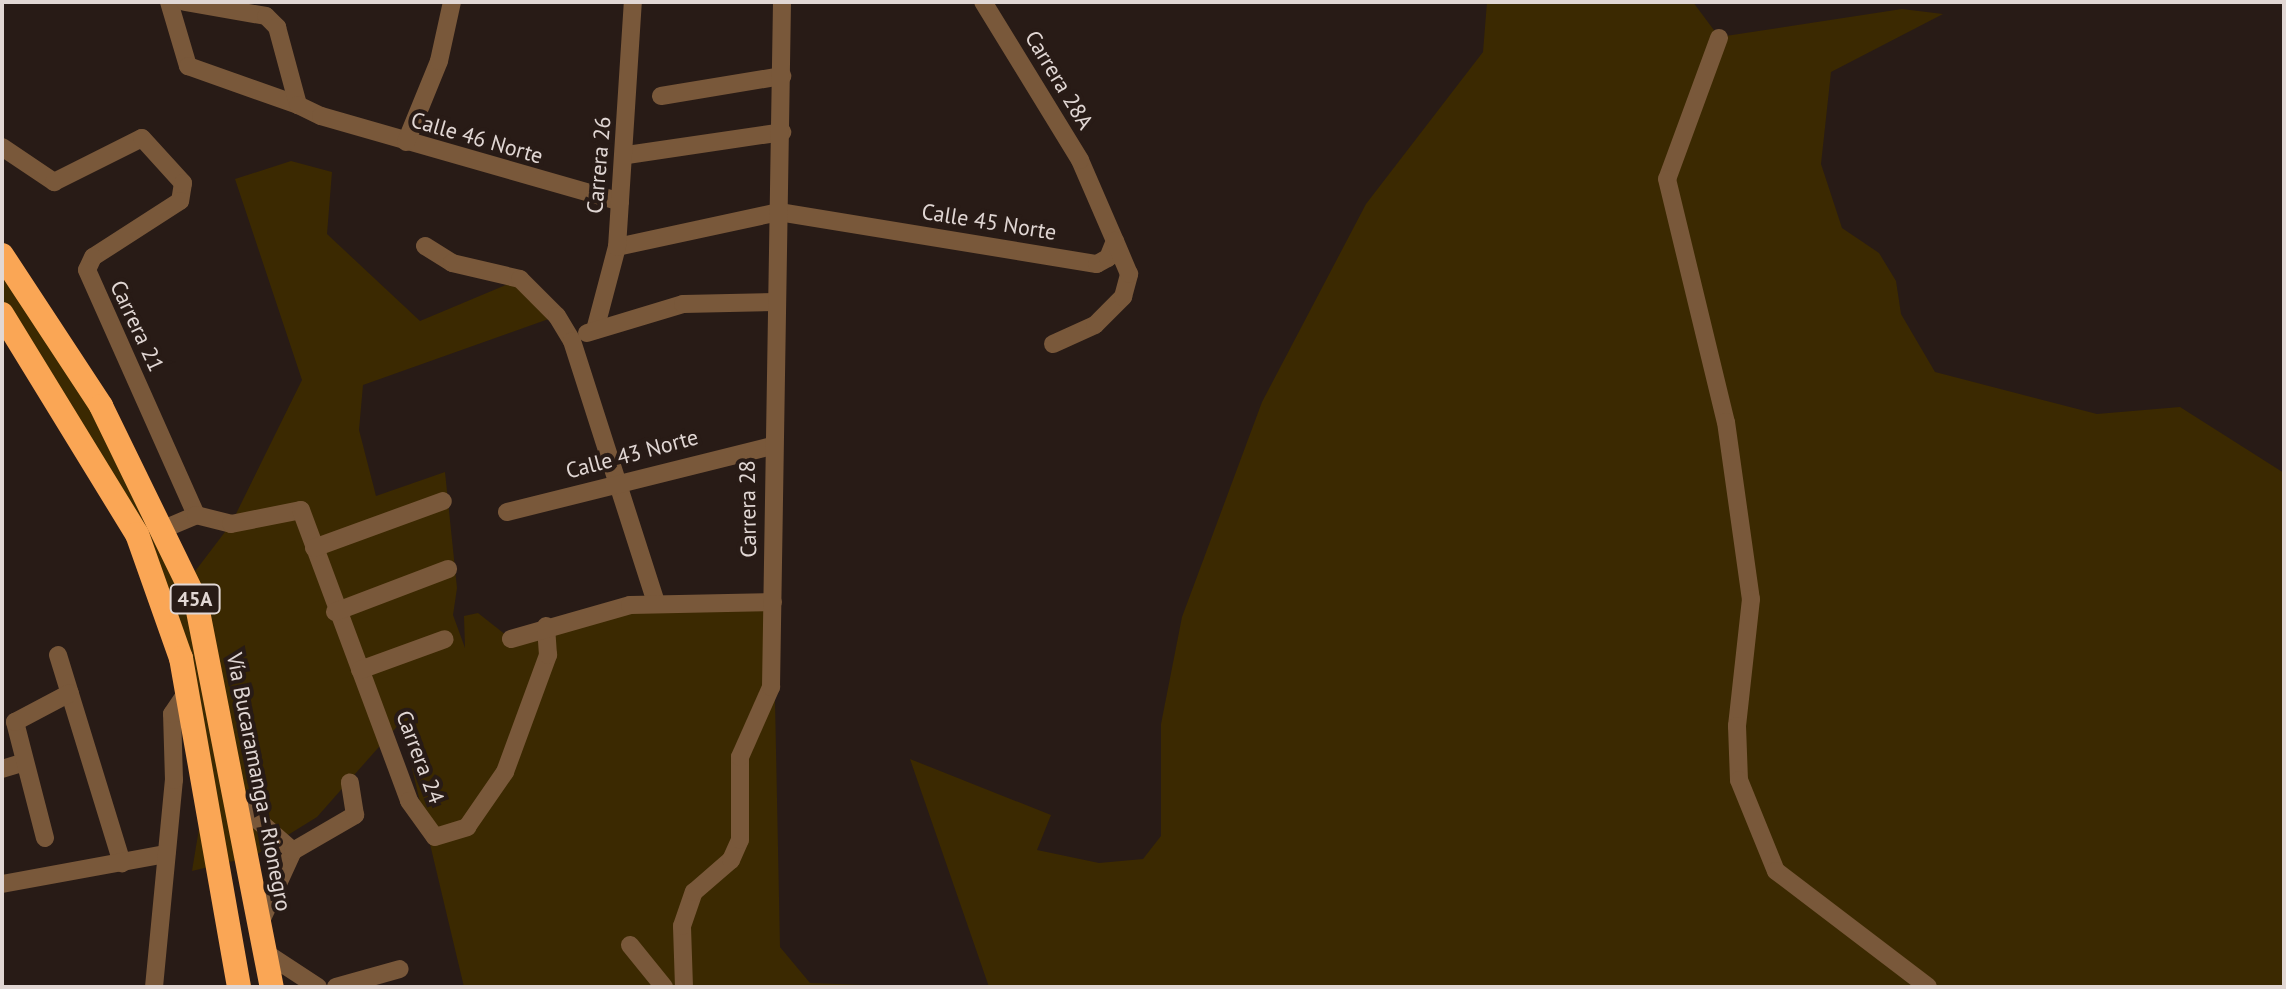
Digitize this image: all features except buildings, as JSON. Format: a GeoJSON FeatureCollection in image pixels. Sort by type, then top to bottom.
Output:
{"type":"FeatureCollection","features":[{"type":"Feature","properties":{"kind":"highway","name":"Vía Bucaramanga - Rionegro"},"geometry":{"type":"LineString","coordinates":[[2,255],[101,406],[166,528],[196,601],[239,804],[272,987]]}},
{"type":"Feature","properties":{"kind":"highway","name":"45A"},"geometry":{"type":"LineString","coordinates":[[2,314],[137,534],[188,690],[239,987]]}},
{"type":"Feature","properties":{"kind":"street"},"geometry":{"type":"LineString","coordinates":[[169,2],[188,66],[298,105]]}},
{"type":"Feature","properties":{"kind":"street"},"geometry":{"type":"LineString","coordinates":[[185,2],[266,16],[277,27],[298,105]]}},
{"type":"Feature","properties":{"kind":"street"},"geometry":{"type":"LineString","coordinates":[[406,142],[439,61],[452,2]]}},
{"type":"Feature","properties":{"kind":"street","name":"Carrera 26"},"geometry":{"type":"LineString","coordinates":[[595,330],[617,247],[627,155],[633,2]]}},
{"type":"Feature","properties":{"kind":"street","name":"Carrera 28"},"geometry":{"type":"LineString","coordinates":[[684,987],[682,926],[694,892],[731,860],[740,840],[740,757],[771,687],[771,446],[782,132],[782,2]]}},
{"type":"Feature","properties":{"kind":"street","name":"Carrera 28A"},"geometry":{"type":"LineString","coordinates":[[983,2],[1091,184],[1115,241]]}},
{"type":"Feature","properties":{"kind":"street"},"geometry":{"type":"LineString","coordinates":[[1719,38],[1667,179],[1726,422],[1751,599],[1737,726],[1739,780],[1776,871],[1928,987]]}},
{"type":"Feature","properties":{"kind":"street"},"geometry":{"type":"LineString","coordinates":[[661,96],[782,76]]}},
{"type":"Feature","properties":{"kind":"street","name":"Calle 46 Norte"},"geometry":{"type":"LineString","coordinates":[[298,105],[321,116],[406,142],[620,202]]}},
{"type":"Feature","properties":{"kind":"street"},"geometry":{"type":"LineString","coordinates":[[627,155],[782,132]]}},
{"type":"Feature","properties":{"kind":"street","name":"Carrera 21"},"geometry":{"type":"LineString","coordinates":[[2,147],[54,182],[142,138],[183,183],[180,201],[93,257],[87,270],[196,515]]}},
{"type":"Feature","properties":{"kind":"street"},"geometry":{"type":"LineString","coordinates":[[617,247],[779,212]]}},
{"type":"Feature","properties":{"kind":"street","name":"Calle 45 Norte"},"geometry":{"type":"LineString","coordinates":[[779,212],[1097,264],[1115,251],[1115,241]]}},
{"type":"Feature","properties":{"kind":"street"},"geometry":{"type":"LineString","coordinates":[[1053,344],[1095,325],[1123,297],[1129,274],[1115,241]]}},
{"type":"Feature","properties":{"kind":"street"},"geometry":{"type":"LineString","coordinates":[[425,246],[452,263],[520,279],[572,341],[656,603]]}},
{"type":"Feature","properties":{"kind":"street"},"geometry":{"type":"LineString","coordinates":[[572,341],[595,330],[683,304],[776,302]]}},
{"type":"Feature","properties":{"kind":"street","name":"Calle 43 Norte"},"geometry":{"type":"LineString","coordinates":[[507,512],[617,481],[771,446]]}},
{"type":"Feature","properties":{"kind":"street"},"geometry":{"type":"LineString","coordinates":[[314,548],[443,501]]}},
{"type":"Feature","properties":{"kind":"street","name":"Carrera 24"},"geometry":{"type":"LineString","coordinates":[[196,515],[251,523],[293,507],[301,510],[335,612],[417,820],[443,839],[485,809],[539,682],[546,626]]}},
{"type":"Feature","properties":{"kind":"street"},"geometry":{"type":"LineString","coordinates":[[166,528],[196,515]]}},
{"type":"Feature","properties":{"kind":"street"},"geometry":{"type":"LineString","coordinates":[[335,612],[448,569]]}},
{"type":"Feature","properties":{"kind":"street"},"geometry":{"type":"LineString","coordinates":[[511,639],[546,626],[656,603],[773,602]]}},
{"type":"Feature","properties":{"kind":"street"},"geometry":{"type":"LineString","coordinates":[[360,670],[445,639]]}},
{"type":"Feature","properties":{"kind":"street"},"geometry":{"type":"LineString","coordinates":[[58,655],[122,863]]}},
{"type":"Feature","properties":{"kind":"street"},"geometry":{"type":"LineString","coordinates":[[154,987],[166,854],[172,714],[188,690]]}},
{"type":"Feature","properties":{"kind":"street"},"geometry":{"type":"LineString","coordinates":[[45,838],[22,763],[15,722],[70,693]]}},
{"type":"Feature","properties":{"kind":"street"},"geometry":{"type":"LineString","coordinates":[[2,769],[22,763]]}},
{"type":"Feature","properties":{"kind":"street"},"geometry":{"type":"LineString","coordinates":[[260,923],[293,851],[355,815],[350,782]]}},
{"type":"Feature","properties":{"kind":"street"},"geometry":{"type":"LineString","coordinates":[[239,804],[293,851]]}},
{"type":"Feature","properties":{"kind":"street"},"geometry":{"type":"LineString","coordinates":[[2,884],[166,854]]}},
{"type":"Feature","properties":{"kind":"street"},"geometry":{"type":"LineString","coordinates":[[630,945],[664,987]]}},
{"type":"Feature","properties":{"kind":"street"},"geometry":{"type":"LineString","coordinates":[[266,953],[318,987]]}},
{"type":"Feature","properties":{"kind":"street"},"geometry":{"type":"LineString","coordinates":[[336,987],[400,969]]}},
{"type":"Feature","properties":{"kind":"shaded area"},"geometry":{"type":"Polygon","coordinates":[[[1487,2],[1693,2],[1719,37],[1902,9],[1943,14],[1831,72],[1821,164],[1842,228],[1879,253],[1896,281],[1901,314],[1935,372],[2097,414],[2180,407],[2284,473],[2284,987],[989,987],[910,759],[1051,815],[1037,850],[1099,863],[1143,859],[1161,836],[1161,724],[1182,617],[1262,402],[1366,204],[1483,52],[1487,2]]]}},
{"type":"Feature","properties":{"kind":"shaded area"},"geometry":{"type":"Polygon","coordinates":[[[291,161],[332,172],[327,234],[420,321],[520,279],[557,316],[363,385],[359,430],[376,496],[445,472],[457,588],[453,615],[465,648],[464,616],[478,613],[511,639],[598,611],[773,602],[780,947],[810,983],[919,987],[464,987],[401,722],[317,817],[254,856],[192,871],[206,786],[172,669],[134,551],[2,334],[2,263],[193,574],[231,524],[302,380],[235,179],[291,161]]]}}]}
